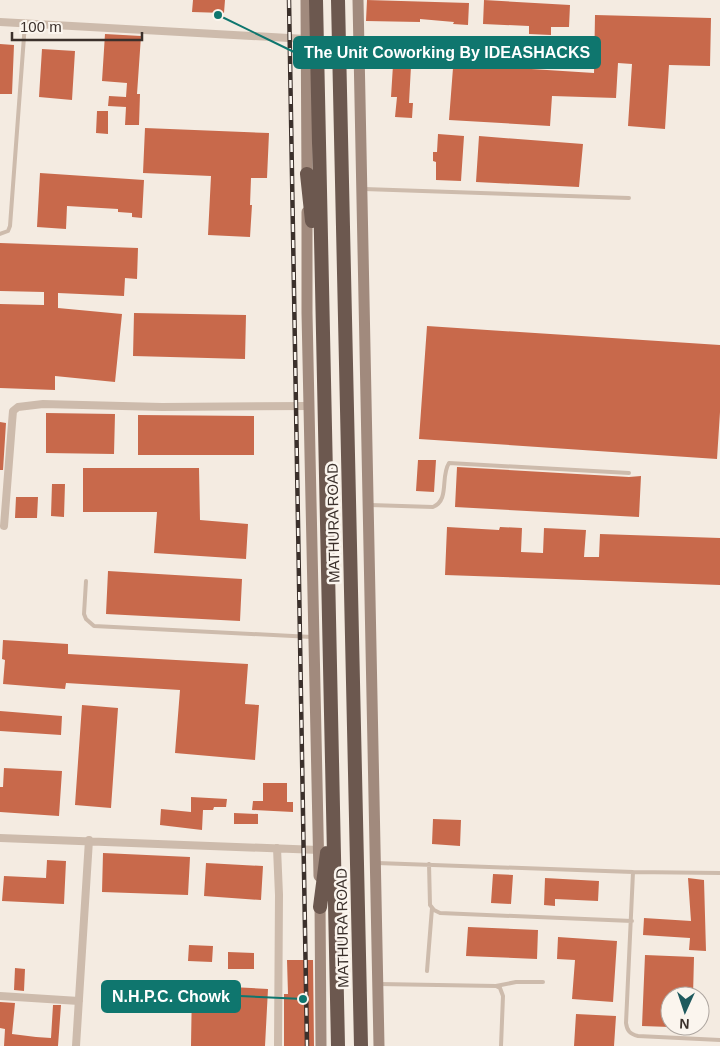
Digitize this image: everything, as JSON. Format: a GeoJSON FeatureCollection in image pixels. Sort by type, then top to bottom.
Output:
{"type":"FeatureCollection","features":[{"type":"Feature","properties":{"kind":"highway"},"geometry":{"type":"LineString","coordinates":[[316,0],[322,276]]}},
{"type":"Feature","properties":{"kind":"highway","name":"MATHURA ROAD"},"geometry":{"type":"LineString","coordinates":[[338,0],[361,1046]]}},
{"type":"Feature","properties":{"kind":"highway"},"geometry":{"type":"LineString","coordinates":[[307,174],[314,248],[322,276]]}},
{"type":"Feature","properties":{"kind":"highway","name":"MATHURA ROAD"},"geometry":{"type":"LineString","coordinates":[[322,276],[338,1046]]}},
{"type":"Feature","properties":{"kind":"highway"},"geometry":{"type":"LineString","coordinates":[[320,907],[333,810]]}},
{"type":"Feature","properties":{"kind":"main road"},"geometry":{"type":"LineString","coordinates":[[306,0],[309,406],[319,850],[321,1046]]}},
{"type":"Feature","properties":{"kind":"main road"},"geometry":{"type":"LineString","coordinates":[[358,0],[379,1046]]}},
{"type":"Feature","properties":{"kind":"street"},"geometry":{"type":"LineString","coordinates":[[0,22],[306,39]]}},
{"type":"Feature","properties":{"kind":"street"},"geometry":{"type":"LineString","coordinates":[[4,526],[13,411],[18,407],[43,404],[162,407],[309,406]]}},
{"type":"Feature","properties":{"kind":"street"},"geometry":{"type":"LineString","coordinates":[[0,838],[319,850]]}},
{"type":"Feature","properties":{"kind":"street"},"geometry":{"type":"LineString","coordinates":[[76,1046],[89,840]]}},
{"type":"Feature","properties":{"kind":"street"},"geometry":{"type":"LineString","coordinates":[[278,848],[278,1046]]}},
{"type":"Feature","properties":{"kind":"street"},"geometry":{"type":"LineString","coordinates":[[0,996],[79,1001]]}},
{"type":"Feature","properties":{"kind":"lane"},"geometry":{"type":"LineString","coordinates":[[0,234],[8,231],[10,226],[25,23]]}},
{"type":"Feature","properties":{"kind":"lane"},"geometry":{"type":"LineString","coordinates":[[361,189],[629,198]]}},
{"type":"Feature","properties":{"kind":"lane"},"geometry":{"type":"LineString","coordinates":[[368,504],[433,507],[440,504],[445,469],[449,464],[629,473]]}},
{"type":"Feature","properties":{"kind":"lane"},"geometry":{"type":"LineString","coordinates":[[86,581],[84,614],[86,619],[94,626],[315,637]]}},
{"type":"Feature","properties":{"kind":"lane"},"geometry":{"type":"LineString","coordinates":[[375,863],[633,872],[720,873]]}},
{"type":"Feature","properties":{"kind":"lane"},"geometry":{"type":"LineString","coordinates":[[427,971],[432,908],[430,905],[429,864]]}},
{"type":"Feature","properties":{"kind":"lane"},"geometry":{"type":"LineString","coordinates":[[633,872],[626,1023],[629,1033],[638,1036],[720,1040]]}},
{"type":"Feature","properties":{"kind":"lane"},"geometry":{"type":"LineString","coordinates":[[432,908],[437,912],[444,913],[632,921]]}},
{"type":"Feature","properties":{"kind":"lane"},"geometry":{"type":"LineString","coordinates":[[377,984],[496,986],[516,982],[543,982]]}},
{"type":"Feature","properties":{"kind":"lane"},"geometry":{"type":"LineString","coordinates":[[496,986],[500,988],[503,996],[501,1046]]}},
{"type":"Feature","properties":{"kind":"building"},"geometry":{"type":"Polygon","coordinates":[[[193,0],[225,0],[224,13],[192,12],[193,0]]]}},
{"type":"Feature","properties":{"kind":"building"},"geometry":{"type":"Polygon","coordinates":[[[367,0],[469,3],[468,25],[420,19],[420,22],[366,21],[367,0]]]}},
{"type":"Feature","properties":{"kind":"building"},"geometry":{"type":"Polygon","coordinates":[[[484,0],[570,5],[569,27],[551,27],[551,35],[529,34],[529,26],[483,24],[484,0]]]}},
{"type":"Feature","properties":{"kind":"building"},"geometry":{"type":"Polygon","coordinates":[[[595,15],[711,18],[710,66],[669,65],[665,129],[628,126],[632,64],[618,63],[616,98],[552,96],[550,126],[449,120],[453,68],[468,69],[469,65],[594,73],[595,15]]]}},
{"type":"Feature","properties":{"kind":"building"},"geometry":{"type":"Polygon","coordinates":[[[105,34],[141,36],[137,94],[140,94],[139,125],[125,125],[126,107],[108,106],[109,96],[126,97],[127,83],[102,81],[105,34]]]}},
{"type":"Feature","properties":{"kind":"building"},"geometry":{"type":"Polygon","coordinates":[[[0,44],[14,45],[12,94],[0,94],[0,44]]]}},
{"type":"Feature","properties":{"kind":"building"},"geometry":{"type":"Polygon","coordinates":[[[42,49],[75,51],[72,100],[39,97],[42,49]]]}},
{"type":"Feature","properties":{"kind":"building"},"geometry":{"type":"Polygon","coordinates":[[[393,65],[411,66],[409,103],[413,103],[412,118],[395,117],[397,97],[391,97],[393,65]]]}},
{"type":"Feature","properties":{"kind":"building"},"geometry":{"type":"Polygon","coordinates":[[[97,111],[108,111],[108,134],[96,133],[97,111]]]}},
{"type":"Feature","properties":{"kind":"building"},"geometry":{"type":"Polygon","coordinates":[[[145,128],[269,133],[267,178],[251,178],[250,237],[208,235],[211,176],[143,173],[145,128]]]}},
{"type":"Feature","properties":{"kind":"building"},"geometry":{"type":"Polygon","coordinates":[[[438,134],[464,136],[461,181],[436,180],[436,162],[433,161],[433,152],[437,152],[438,134]]]}},
{"type":"Feature","properties":{"kind":"building"},"geometry":{"type":"Polygon","coordinates":[[[479,136],[583,144],[579,187],[476,182],[479,136]]]}},
{"type":"Feature","properties":{"kind":"building"},"geometry":{"type":"Polygon","coordinates":[[[40,173],[144,180],[142,218],[132,217],[132,213],[118,212],[118,209],[67,206],[66,229],[37,227],[40,173]]]}},
{"type":"Feature","properties":{"kind":"building"},"geometry":{"type":"Polygon","coordinates":[[[0,243],[138,248],[137,279],[125,278],[124,296],[58,293],[58,308],[122,314],[115,382],[55,376],[55,390],[0,388],[0,304],[44,305],[44,292],[0,291],[0,243]]]}},
{"type":"Feature","properties":{"kind":"building"},"geometry":{"type":"Polygon","coordinates":[[[134,313],[246,315],[245,359],[133,356],[134,313]]]}},
{"type":"Feature","properties":{"kind":"building"},"geometry":{"type":"Polygon","coordinates":[[[427,326],[720,345],[720,412],[717,459],[419,439],[427,326]]]}},
{"type":"Feature","properties":{"kind":"building"},"geometry":{"type":"Polygon","coordinates":[[[46,413],[115,414],[114,454],[46,453],[46,413]]]}},
{"type":"Feature","properties":{"kind":"building"},"geometry":{"type":"Polygon","coordinates":[[[138,415],[254,416],[254,455],[138,455],[138,415]]]}},
{"type":"Feature","properties":{"kind":"building"},"geometry":{"type":"Polygon","coordinates":[[[0,422],[6,423],[3,470],[0,470],[0,422]]]}},
{"type":"Feature","properties":{"kind":"building"},"geometry":{"type":"Polygon","coordinates":[[[418,460],[436,460],[434,492],[416,491],[418,460]]]}},
{"type":"Feature","properties":{"kind":"building"},"geometry":{"type":"Polygon","coordinates":[[[457,467],[629,477],[641,476],[639,517],[455,507],[457,467]]]}},
{"type":"Feature","properties":{"kind":"building"},"geometry":{"type":"Polygon","coordinates":[[[83,468],[199,468],[200,520],[248,524],[246,559],[154,553],[157,512],[83,512],[83,468]]]}},
{"type":"Feature","properties":{"kind":"building"},"geometry":{"type":"Polygon","coordinates":[[[52,484],[65,484],[64,517],[51,516],[52,484]]]}},
{"type":"Feature","properties":{"kind":"building"},"geometry":{"type":"Polygon","coordinates":[[[16,497],[38,497],[37,518],[15,518],[16,497]]]}},
{"type":"Feature","properties":{"kind":"building"},"geometry":{"type":"Polygon","coordinates":[[[447,527],[499,530],[500,527],[522,528],[521,552],[543,553],[544,528],[586,530],[584,557],[599,557],[600,534],[720,538],[720,585],[445,575],[447,527]]]}},
{"type":"Feature","properties":{"kind":"building"},"geometry":{"type":"Polygon","coordinates":[[[108,571],[242,579],[240,621],[106,614],[108,571]]]}},
{"type":"Feature","properties":{"kind":"building"},"geometry":{"type":"Polygon","coordinates":[[[3,640],[68,644],[68,654],[248,664],[245,704],[259,705],[255,760],[175,753],[180,690],[66,683],[65,689],[3,684],[5,660],[2,659],[3,640]]]}},
{"type":"Feature","properties":{"kind":"building"},"geometry":{"type":"Polygon","coordinates":[[[82,705],[118,708],[111,808],[75,805],[82,705]]]}},
{"type":"Feature","properties":{"kind":"building"},"geometry":{"type":"Polygon","coordinates":[[[0,711],[62,716],[61,735],[0,731],[0,711]]]}},
{"type":"Feature","properties":{"kind":"building"},"geometry":{"type":"Polygon","coordinates":[[[4,768],[62,771],[59,816],[0,812],[0,787],[3,787],[4,768]]]}},
{"type":"Feature","properties":{"kind":"building"},"geometry":{"type":"Polygon","coordinates":[[[263,783],[287,783],[287,802],[293,802],[293,812],[252,810],[253,801],[263,801],[263,783]]]}},
{"type":"Feature","properties":{"kind":"building"},"geometry":{"type":"Polygon","coordinates":[[[191,797],[227,799],[226,807],[214,807],[213,810],[203,810],[202,830],[160,825],[161,809],[191,812],[191,797]]]}},
{"type":"Feature","properties":{"kind":"building"},"geometry":{"type":"Polygon","coordinates":[[[234,813],[258,814],[258,824],[234,824],[234,813]]]}},
{"type":"Feature","properties":{"kind":"building"},"geometry":{"type":"Polygon","coordinates":[[[433,819],[461,820],[460,846],[432,844],[433,819]]]}},
{"type":"Feature","properties":{"kind":"building"},"geometry":{"type":"Polygon","coordinates":[[[103,853],[190,857],[188,895],[102,892],[103,853]]]}},
{"type":"Feature","properties":{"kind":"building"},"geometry":{"type":"Polygon","coordinates":[[[47,860],[66,861],[64,904],[2,901],[4,876],[46,878],[47,860]]]}},
{"type":"Feature","properties":{"kind":"building"},"geometry":{"type":"Polygon","coordinates":[[[206,863],[263,866],[261,900],[204,896],[206,863]]]}},
{"type":"Feature","properties":{"kind":"building"},"geometry":{"type":"Polygon","coordinates":[[[493,874],[513,875],[511,904],[491,903],[493,874]]]}},
{"type":"Feature","properties":{"kind":"building"},"geometry":{"type":"Polygon","coordinates":[[[545,878],[599,881],[598,901],[555,899],[555,906],[544,905],[545,878]]]}},
{"type":"Feature","properties":{"kind":"building"},"geometry":{"type":"Polygon","coordinates":[[[688,878],[704,880],[706,951],[689,950],[690,938],[643,935],[644,918],[691,921],[688,878]]]}},
{"type":"Feature","properties":{"kind":"building"},"geometry":{"type":"Polygon","coordinates":[[[468,927],[538,930],[537,959],[466,956],[468,927]]]}},
{"type":"Feature","properties":{"kind":"building"},"geometry":{"type":"Polygon","coordinates":[[[558,937],[617,941],[613,1002],[572,999],[575,960],[557,959],[558,937]]]}},
{"type":"Feature","properties":{"kind":"building"},"geometry":{"type":"Polygon","coordinates":[[[189,945],[213,946],[212,962],[188,961],[189,945]]]}},
{"type":"Feature","properties":{"kind":"building"},"geometry":{"type":"Polygon","coordinates":[[[228,952],[254,953],[254,969],[228,969],[228,952]]]}},
{"type":"Feature","properties":{"kind":"building"},"geometry":{"type":"Polygon","coordinates":[[[645,955],[694,957],[693,986],[660,986],[660,1027],[642,1026],[645,955]]]}},
{"type":"Feature","properties":{"kind":"building"},"geometry":{"type":"Polygon","coordinates":[[[287,960],[313,960],[314,1046],[284,1046],[284,994],[288,994],[287,960]]]}},
{"type":"Feature","properties":{"kind":"building"},"geometry":{"type":"Polygon","coordinates":[[[15,968],[25,969],[24,991],[14,990],[15,968]]]}},
{"type":"Feature","properties":{"kind":"building"},"geometry":{"type":"Polygon","coordinates":[[[192,985],[268,989],[265,1046],[191,1046],[192,985]]]}},
{"type":"Feature","properties":{"kind":"building"},"geometry":{"type":"Polygon","coordinates":[[[0,1002],[15,1003],[12,1034],[51,1038],[53,1005],[61,1005],[58,1046],[4,1046],[5,1029],[0,1028],[0,1002]]]}},
{"type":"Feature","properties":{"kind":"building"},"geometry":{"type":"Polygon","coordinates":[[[576,1014],[616,1016],[614,1046],[574,1046],[576,1014]]]}},
{"type":"Feature","properties":{"kind":"railway"},"geometry":{"type":"LineString","coordinates":[[289,0],[307,1046]]}},
{"type":"Feature","properties":{"kind":"place","name":"The Unit Coworking By IDEASHACKS"},"geometry":{"type":"Point","coordinates":[218,15]}},
{"type":"Feature","properties":{"kind":"place","name":"N.H.P.C. Chowk"},"geometry":{"type":"Point","coordinates":[303,999]}}]}
